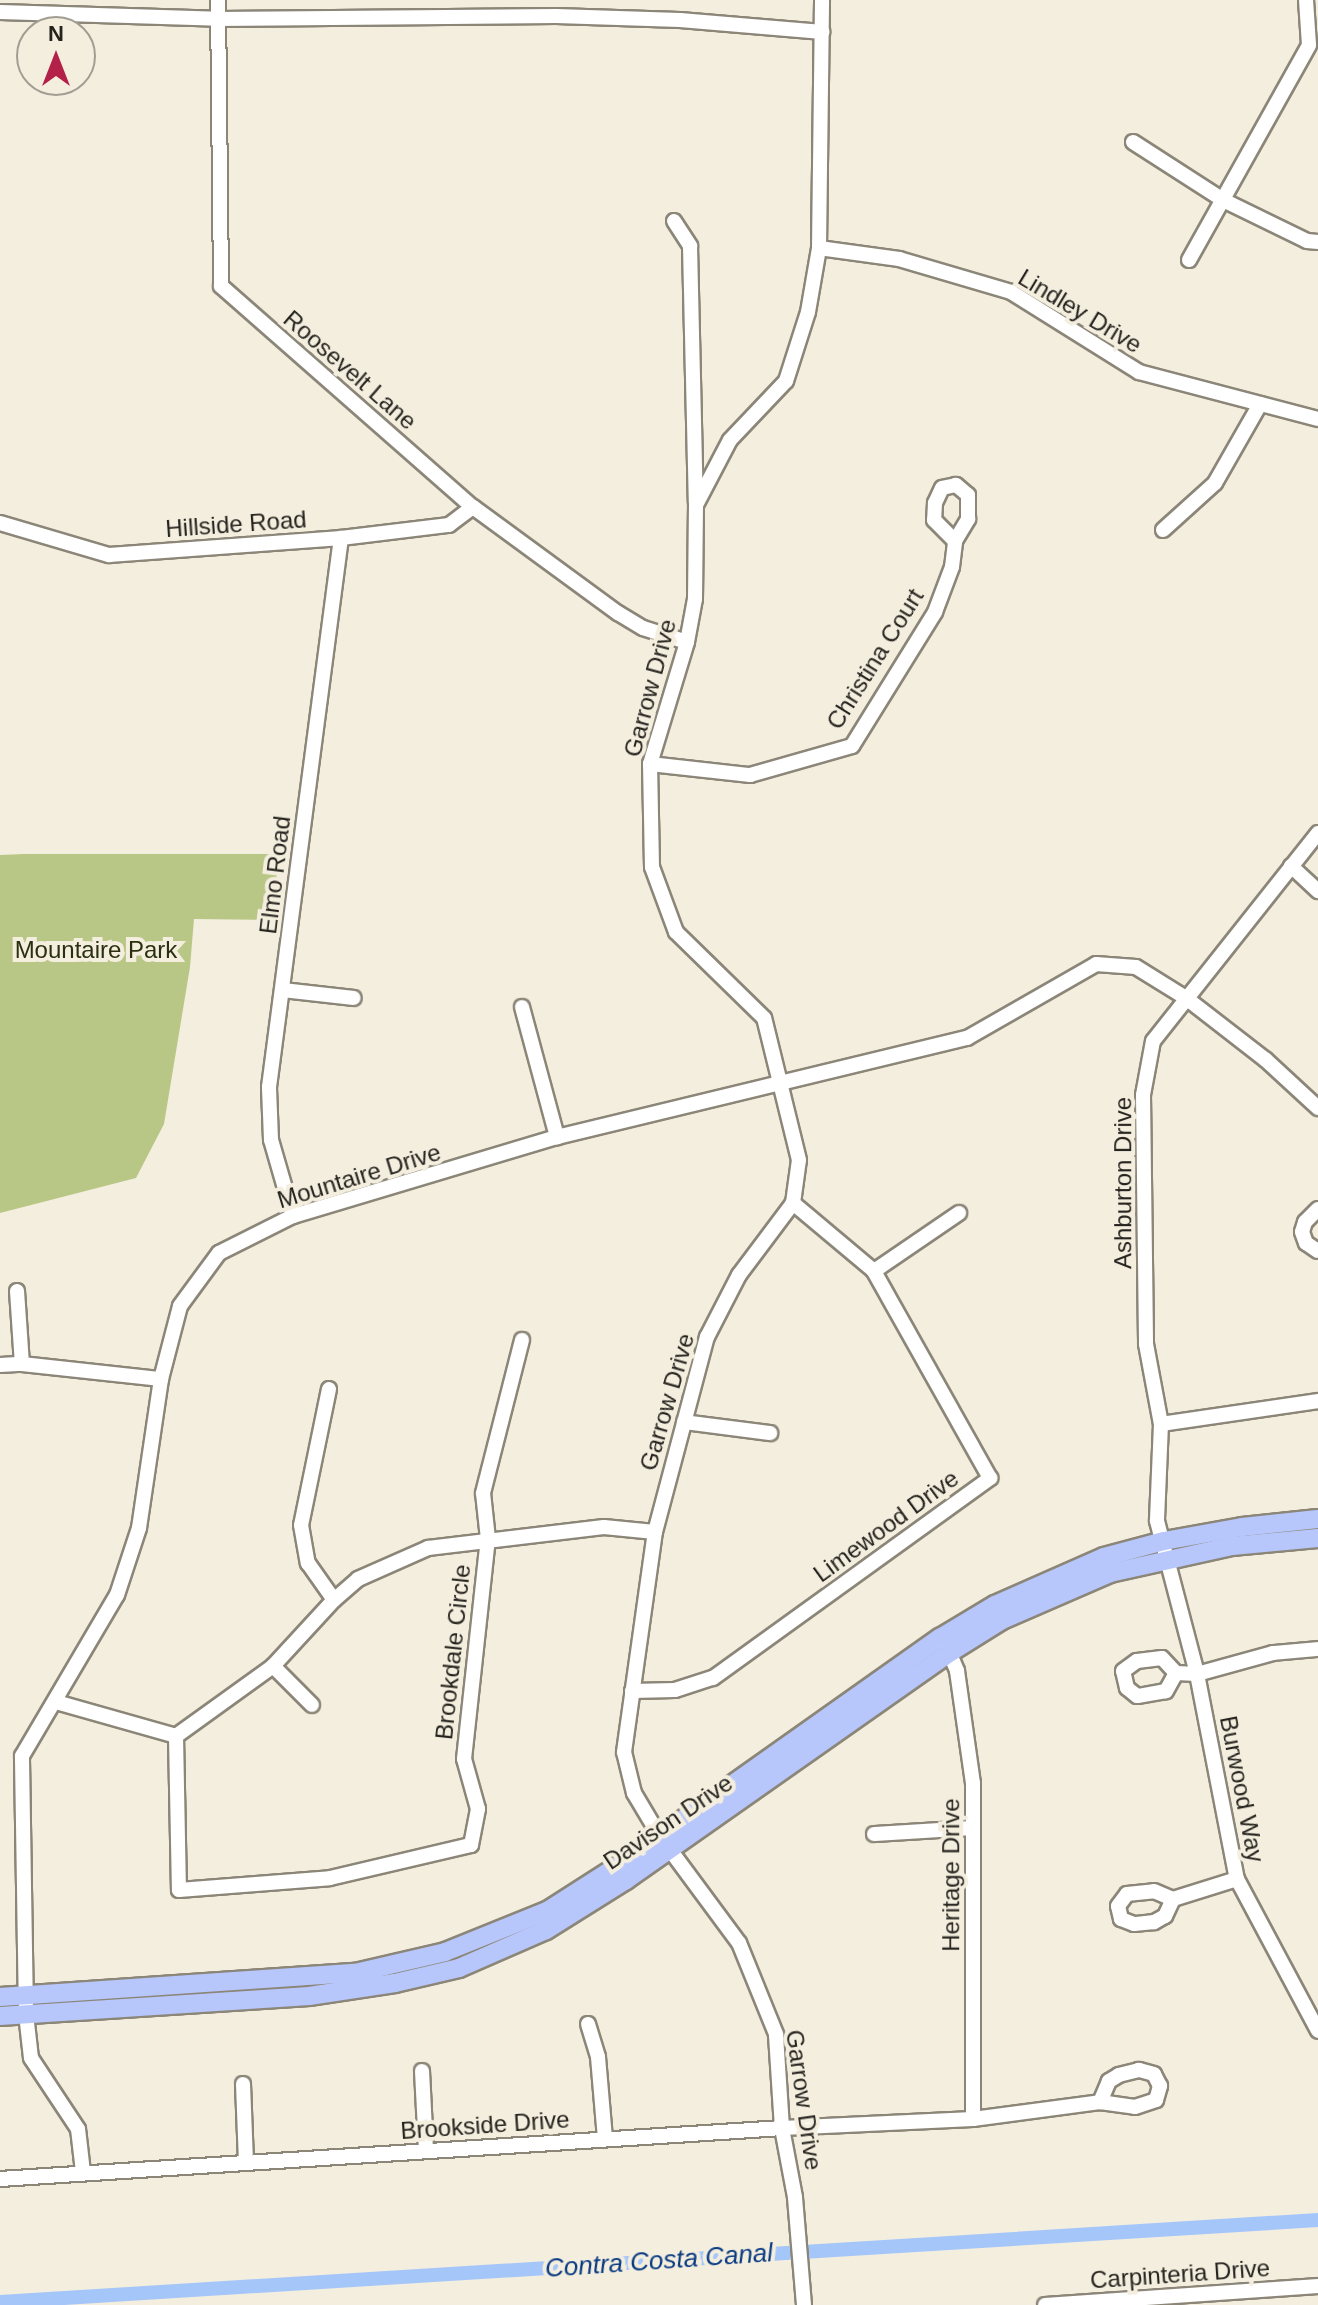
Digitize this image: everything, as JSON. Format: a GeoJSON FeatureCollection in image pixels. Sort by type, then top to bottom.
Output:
{"type":"FeatureCollection","features":[{"type":"Feature","properties":{"kind":"main road","name":"Davison Drive"},"geometry":{"type":"LineString","coordinates":[[0,2016],[25,2005],[355,1973],[445,1952],[547,1911],[945,1645],[1060,1592],[1166,1550],[1242,1527],[1318,1519]]}},
{"type":"Feature","properties":{"kind":"main road","name":"Davison Drive"},"geometry":{"type":"LineString","coordinates":[[1166,1550],[1318,1538]]}},
{"type":"Feature","properties":{"kind":"main road","name":"Davison Drive"},"geometry":{"type":"LineString","coordinates":[[0,1997],[25,2005],[309,1996],[446,1971],[546,1930],[672,1850],[945,1645]]}},
{"type":"Feature","properties":{"kind":"street","name":"Roosevelt Lane"},"geometry":{"type":"LineString","coordinates":[[218,0],[221,286],[473,507],[618,613],[643,628],[687,642]]}},
{"type":"Feature","properties":{"kind":"street","name":"Garrow Drive"},"geometry":{"type":"LineString","coordinates":[[804,2305],[799,2276],[798,2224],[782,2128],[776,2034],[739,1943],[659,1835],[634,1793],[624,1752],[655,1532],[707,1337],[739,1275],[793,1203],[799,1160],[784,1085],[764,1018],[676,932],[652,867],[650,764],[687,642],[695,599],[696,505],[730,440],[786,381],[808,312],[819,248],[822,0]]}},
{"type":"Feature","properties":{"kind":"street"},"geometry":{"type":"LineString","coordinates":[[1189,260],[1309,45],[1306,0]]}},
{"type":"Feature","properties":{"kind":"street"},"geometry":{"type":"LineString","coordinates":[[0,12],[218,19],[556,16],[680,20],[822,32]]}},
{"type":"Feature","properties":{"kind":"street"},"geometry":{"type":"LineString","coordinates":[[1133,142],[1223,200],[1307,241],[1318,242]]}},
{"type":"Feature","properties":{"kind":"street"},"geometry":{"type":"LineString","coordinates":[[674,221],[690,246],[696,505]]}},
{"type":"Feature","properties":{"kind":"street","name":"Lindley Drive"},"geometry":{"type":"LineString","coordinates":[[819,248],[899,259],[1011,292],[1139,372],[1318,419]]}},
{"type":"Feature","properties":{"kind":"street"},"geometry":{"type":"LineString","coordinates":[[1163,530],[1215,483],[1260,404]]}},
{"type":"Feature","properties":{"kind":"street","name":"Hillside Road"},"geometry":{"type":"LineString","coordinates":[[0,523],[109,555],[341,538],[449,525],[473,507]]}},
{"type":"Feature","properties":{"kind":"street","name":"Elmo Road"},"geometry":{"type":"LineString","coordinates":[[293,1216],[271,1140],[269,1087],[341,538]]}},
{"type":"Feature","properties":{"kind":"street","name":"Christina Court"},"geometry":{"type":"LineString","coordinates":[[650,764],[750,775],[852,746],[935,612],[952,567],[955,541]]}},
{"type":"Feature","properties":{"kind":"street","name":"Ashburton Drive"},"geometry":{"type":"LineString","coordinates":[[1166,1550],[1157,1521],[1161,1424],[1146,1344],[1143,1095],[1153,1041],[1318,833]]}},
{"type":"Feature","properties":{"kind":"street"},"geometry":{"type":"LineString","coordinates":[[1291,866],[1318,891]]}},
{"type":"Feature","properties":{"kind":"street","name":"Mountaire Drive"},"geometry":{"type":"LineString","coordinates":[[83,2172],[78,2129],[31,2058],[25,2005],[22,1756],[117,1595],[135,1542],[161,1379],[180,1306],[219,1253],[293,1216],[557,1137],[784,1085],[967,1038],[1096,964],[1136,967],[1186,998],[1266,1060],[1318,1108]]}},
{"type":"Feature","properties":{"kind":"street"},"geometry":{"type":"LineString","coordinates":[[283,990],[354,998]]}},
{"type":"Feature","properties":{"kind":"street"},"geometry":{"type":"LineString","coordinates":[[522,1007],[557,1137]]}},
{"type":"Feature","properties":{"kind":"street","name":"Limewood Drive"},"geometry":{"type":"LineString","coordinates":[[632,1691],[675,1690],[713,1678],[990,1478],[874,1271],[793,1203]]}},
{"type":"Feature","properties":{"kind":"street"},"geometry":{"type":"LineString","coordinates":[[1318,1209],[1305,1222],[1302,1232],[1306,1243],[1318,1251]]}},
{"type":"Feature","properties":{"kind":"street"},"geometry":{"type":"LineString","coordinates":[[874,1271],[959,1213]]}},
{"type":"Feature","properties":{"kind":"street"},"geometry":{"type":"LineString","coordinates":[[17,1291],[22,1364]]}},
{"type":"Feature","properties":{"kind":"street"},"geometry":{"type":"LineString","coordinates":[[488,1539],[483,1493],[522,1340]]}},
{"type":"Feature","properties":{"kind":"street"},"geometry":{"type":"LineString","coordinates":[[0,1365],[22,1364],[161,1379]]}},
{"type":"Feature","properties":{"kind":"street"},"geometry":{"type":"LineString","coordinates":[[329,1389],[301,1525],[308,1563],[334,1600]]}},
{"type":"Feature","properties":{"kind":"street"},"geometry":{"type":"LineString","coordinates":[[1161,1424],[1318,1401]]}},
{"type":"Feature","properties":{"kind":"street"},"geometry":{"type":"LineString","coordinates":[[684,1422],[770,1433]]}},
{"type":"Feature","properties":{"kind":"street"},"geometry":{"type":"LineString","coordinates":[[56,1702],[176,1736],[273,1666],[334,1600],[358,1579],[428,1548],[604,1527],[655,1532]]}},
{"type":"Feature","properties":{"kind":"street","name":"Brookdale Circle"},"geometry":{"type":"LineString","coordinates":[[176,1736],[179,1890],[330,1878],[471,1845],[478,1809],[464,1759],[488,1539]]}},
{"type":"Feature","properties":{"kind":"street","name":"Burwood Way"},"geometry":{"type":"LineString","coordinates":[[1166,1550],[1197,1674],[1237,1879],[1318,2031]]}},
{"type":"Feature","properties":{"kind":"street","name":"Heritage Drive"},"geometry":{"type":"LineString","coordinates":[[945,1645],[957,1671],[973,1783],[973,2119]]}},
{"type":"Feature","properties":{"kind":"street"},"geometry":{"type":"LineString","coordinates":[[1176,1673],[1197,1674],[1273,1653],[1318,1649]]}},
{"type":"Feature","properties":{"kind":"street"},"geometry":{"type":"LineString","coordinates":[[273,1666],[312,1705]]}},
{"type":"Feature","properties":{"kind":"street"},"geometry":{"type":"LineString","coordinates":[[874,1834],[973,1828]]}},
{"type":"Feature","properties":{"kind":"street"},"geometry":{"type":"LineString","coordinates":[[1173,1899],[1237,1879]]}},
{"type":"Feature","properties":{"kind":"street"},"geometry":{"type":"LineString","coordinates":[[588,2024],[598,2057],[605,2139]]}},
{"type":"Feature","properties":{"kind":"street"},"geometry":{"type":"LineString","coordinates":[[422,2071],[426,2151]]}},
{"type":"Feature","properties":{"kind":"street"},"geometry":{"type":"LineString","coordinates":[[243,2084],[246,2161]]}},
{"type":"Feature","properties":{"kind":"street","name":"Brookside Drive"},"geometry":{"type":"LineString","coordinates":[[0,2179],[246,2161],[973,2119],[1100,2102]]}},
{"type":"Feature","properties":{"kind":"street","name":"Carpinteria Drive"},"geometry":{"type":"LineString","coordinates":[[1045,2305],[1141,2302],[1318,2286]]}},
{"type":"Feature","properties":{"kind":"green space","name":"Mountaire Park"},"geometry":{"type":"Polygon","coordinates":[[[279,854],[272,920],[194,919],[190,967],[164,1124],[136,1178],[0,1213],[0,855],[279,854]]]}},
{"type":"Feature","properties":{"kind":"waterway","name":"Contra Costa Canal"},"geometry":{"type":"LineString","coordinates":[[0,2302],[1318,2220]]}}]}
